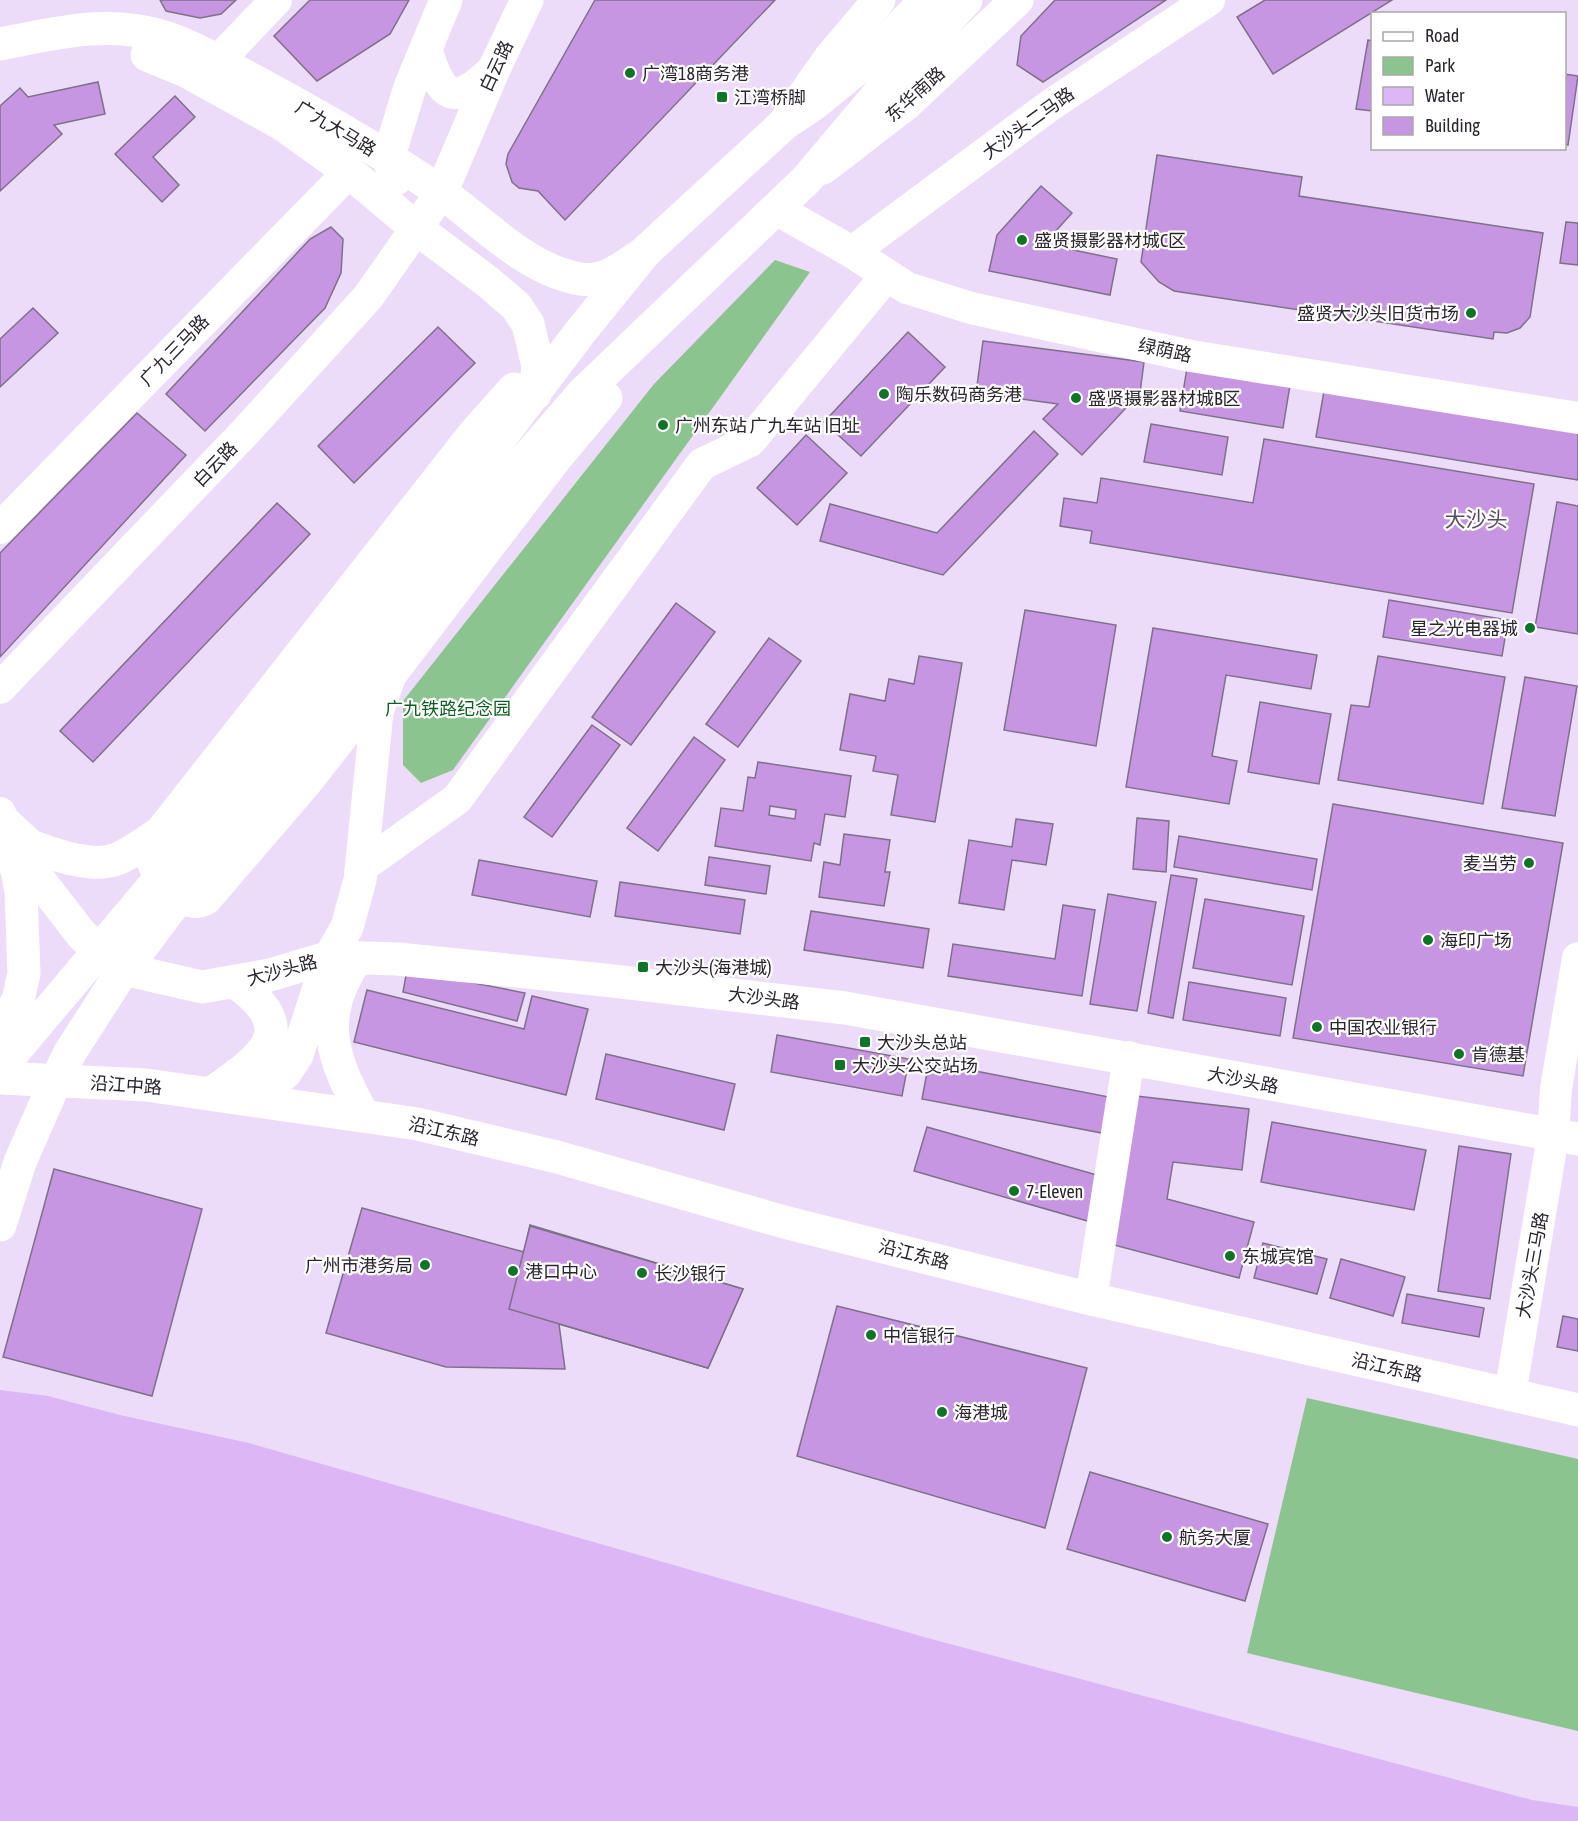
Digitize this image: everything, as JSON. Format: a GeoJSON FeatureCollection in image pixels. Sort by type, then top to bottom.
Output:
{"type":"FeatureCollection","features":[{"type":"Feature","properties":{"kind":"main road"},"geometry":{"type":"LineString","coordinates":[[416,228],[388,159],[410,87],[446,0]]}},
{"type":"Feature","properties":{"kind":"main road","name":"白云路"},"geometry":{"type":"LineString","coordinates":[[441,193],[494,69],[528,0]]}},
{"type":"Feature","properties":{"kind":"main road"},"geometry":{"type":"LineString","coordinates":[[784,124],[830,58],[879,0]]}},
{"type":"Feature","properties":{"kind":"main road"},"geometry":{"type":"LineString","coordinates":[[8,843],[92,862],[115,860],[161,832],[474,434],[536,380],[581,331],[645,252],[784,124],[844,81],[926,0]]}},
{"type":"Feature","properties":{"kind":"main road"},"geometry":{"type":"LineString","coordinates":[[0,1225],[20,1162],[69,1054],[102,1001],[170,909],[262,798],[377,671],[553,425],[629,347],[807,179],[882,90],[966,0]]}},
{"type":"Feature","properties":{"kind":"main road","name":"东华南路"},"geometry":{"type":"LineString","coordinates":[[807,179],[875,130],[1017,0]]}},
{"type":"Feature","properties":{"kind":"main road","name":"广九大马路"},"geometry":{"type":"LineString","coordinates":[[0,44],[73,30],[102,27],[128,28],[158,36],[218,61],[312,112],[441,193],[516,248],[563,275],[583,279],[602,278],[645,252]]}},
{"type":"Feature","properties":{"kind":"main road","name":"广九大马路"},"geometry":{"type":"LineString","coordinates":[[0,64],[104,49],[128,50],[154,57],[217,87],[282,124],[349,172],[516,306],[528,324],[536,380]]}},
{"type":"Feature","properties":{"kind":"main road"},"geometry":{"type":"LineString","coordinates":[[0,1068],[195,837],[289,718],[536,380]]}},
{"type":"Feature","properties":{"kind":"main road"},"geometry":{"type":"LineString","coordinates":[[363,1115],[341,1076],[334,1054],[333,1032],[337,999],[345,975],[343,958],[347,927],[363,866],[377,671]]}},
{"type":"Feature","properties":{"kind":"main road"},"geometry":{"type":"LineString","coordinates":[[0,1030],[18,1000],[24,974],[21,891],[8,843]]}},
{"type":"Feature","properties":{"kind":"main road","name":"大沙头路"},"geometry":{"type":"LineString","coordinates":[[8,843],[82,935],[107,958],[132,971],[202,987],[270,975],[343,958],[398,959],[604,980],[845,1008],[1566,1137]]}},
{"type":"Feature","properties":{"kind":"main road"},"geometry":{"type":"LineString","coordinates":[[252,1099],[285,1073],[297,1055],[321,977],[343,958]]}},
{"type":"Feature","properties":{"kind":"main road"},"geometry":{"type":"LineString","coordinates":[[212,1093],[263,1054],[270,1041],[270,1025],[262,1007],[250,993],[235,982]]}},
{"type":"Feature","properties":{"kind":"main road","name":"沿江中路"},"geometry":{"type":"LineString","coordinates":[[0,1078],[146,1085],[252,1099]]}},
{"type":"Feature","properties":{"kind":"main road","name":"沿江东路"},"geometry":{"type":"LineString","coordinates":[[252,1099],[418,1124],[557,1157],[784,1222],[1091,1299],[1578,1410]]}},
{"type":"Feature","properties":{"kind":"street"},"geometry":{"type":"LineString","coordinates":[[218,61],[276,0]]}},
{"type":"Feature","properties":{"kind":"street","name":"大沙头二马路"},"geometry":{"type":"LineString","coordinates":[[852,252],[1052,105],[1209,0]]}},
{"type":"Feature","properties":{"kind":"street"},"geometry":{"type":"LineString","coordinates":[[426,48],[434,75],[441,86],[451,93],[463,93],[475,87],[494,69]]}},
{"type":"Feature","properties":{"kind":"street","name":"广九三马路"},"geometry":{"type":"LineString","coordinates":[[0,528],[349,172]]}},
{"type":"Feature","properties":{"kind":"street","name":"白云路"},"geometry":{"type":"LineString","coordinates":[[0,688],[247,430],[368,297],[441,193]]}},
{"type":"Feature","properties":{"kind":"street","name":"绿荫路"},"geometry":{"type":"LineString","coordinates":[[776,209],[852,252],[907,288],[971,308],[1191,356],[1578,418]]}},
{"type":"Feature","properties":{"kind":"street"},"geometry":{"type":"LineString","coordinates":[[363,866],[457,799],[702,464],[750,441],[887,275]]}},
{"type":"Feature","properties":{"kind":"street"},"geometry":{"type":"LineString","coordinates":[[161,832],[152,848],[151,860],[156,870],[166,883],[189,901],[197,902],[206,899],[309,779],[377,671]]}},
{"type":"Feature","properties":{"kind":"street"},"geometry":{"type":"LineString","coordinates":[[0,813],[8,843]]}},
{"type":"Feature","properties":{"kind":"street","name":"大沙头三马路"},"geometry":{"type":"LineString","coordinates":[[1566,1137],[1556,1089],[1578,958]]}},
{"type":"Feature","properties":{"kind":"street"},"geometry":{"type":"LineString","coordinates":[[1091,1299],[1129,1057]]}},
{"type":"Feature","properties":{"kind":"street","name":"大沙头三马路"},"geometry":{"type":"LineString","coordinates":[[1510,1395],[1566,1137],[1578,1058]]}},
{"type":"Feature","properties":{"kind":"green space","name":"广九铁路纪念园"},"geometry":{"type":"Polygon","coordinates":[[[775,260],[810,272],[453,770],[421,783],[403,765],[403,701],[654,384],[775,260]]]}},
{"type":"Feature","properties":{"kind":"green space"},"geometry":{"type":"Polygon","coordinates":[[[1307,1398],[1578,1459],[1578,1731],[1247,1653],[1307,1398]]]}},
{"type":"Feature","properties":{"kind":"water"},"geometry":{"type":"Polygon","coordinates":[[[0,1390],[48,1396],[120,1415],[249,1443],[924,1637],[1532,1800],[1578,1807],[1578,1821],[0,1821],[0,1390]]]}},
{"type":"Feature","properties":{"kind":"building"},"geometry":{"type":"Polygon","coordinates":[[[160,0],[236,0],[221,14],[200,18],[166,11],[160,0]]]}},
{"type":"Feature","properties":{"kind":"building"},"geometry":{"type":"Polygon","coordinates":[[[310,0],[409,0],[390,34],[317,81],[274,36],[310,0]]]}},
{"type":"Feature","properties":{"kind":"building","name":"广湾18商务港"},"geometry":{"type":"Polygon","coordinates":[[[595,0],[775,0],[565,220],[538,191],[519,188],[512,182],[506,164],[508,154],[595,0]]]}},
{"type":"Feature","properties":{"kind":"building"},"geometry":{"type":"Polygon","coordinates":[[[1055,0],[1166,0],[1043,82],[1017,65],[1021,36],[1055,0]]]}},
{"type":"Feature","properties":{"kind":"building"},"geometry":{"type":"Polygon","coordinates":[[[1265,0],[1392,0],[1273,74],[1237,17],[1265,0]]]}},
{"type":"Feature","properties":{"kind":"building"},"geometry":{"type":"Polygon","coordinates":[[[1368,40],[1371,41],[1371,111],[1356,109],[1368,40]]]}},
{"type":"Feature","properties":{"kind":"building"},"geometry":{"type":"Polygon","coordinates":[[[1566,74],[1578,76],[1568,145],[1566,144],[1566,74]]]}},
{"type":"Feature","properties":{"kind":"building"},"geometry":{"type":"Polygon","coordinates":[[[98,82],[105,114],[54,125],[62,134],[0,191],[0,106],[20,88],[28,97],[98,82]]]}},
{"type":"Feature","properties":{"kind":"building"},"geometry":{"type":"Polygon","coordinates":[[[175,96],[195,117],[153,157],[179,185],[162,202],[115,154],[175,96]]]}},
{"type":"Feature","properties":{"kind":"building"},"geometry":{"type":"Polygon","coordinates":[[[1157,155],[1302,177],[1299,196],[1543,233],[1530,317],[1520,328],[1507,333],[1494,332],[1493,339],[1174,291],[1159,282],[1141,262],[1157,155]]]}},
{"type":"Feature","properties":{"kind":"building","name":"盛贤摄影器材城C区"},"geometry":{"type":"Polygon","coordinates":[[[1041,186],[1072,213],[1044,244],[1117,259],[1110,295],[989,271],[997,235],[1041,186]]]}},
{"type":"Feature","properties":{"kind":"building"},"geometry":{"type":"Polygon","coordinates":[[[1566,222],[1578,223],[1578,265],[1560,263],[1566,222]]]}},
{"type":"Feature","properties":{"kind":"building"},"geometry":{"type":"Polygon","coordinates":[[[331,227],[343,239],[341,273],[325,308],[205,431],[166,394],[310,239],[331,227]]]}},
{"type":"Feature","properties":{"kind":"building"},"geometry":{"type":"Polygon","coordinates":[[[33,308],[58,333],[0,387],[0,339],[33,308]]]}},
{"type":"Feature","properties":{"kind":"building"},"geometry":{"type":"Polygon","coordinates":[[[438,327],[475,363],[354,483],[318,446],[438,327]]]}},
{"type":"Feature","properties":{"kind":"building","name":"陶乐数码商务港"},"geometry":{"type":"Polygon","coordinates":[[[908,332],[945,367],[861,456],[824,422],[908,332]]]}},
{"type":"Feature","properties":{"kind":"building","name":"盛贤摄影器材城B区"},"geometry":{"type":"Polygon","coordinates":[[[983,341],[1144,362],[1140,393],[1082,455],[1043,419],[1058,404],[976,393],[983,341]]]}},
{"type":"Feature","properties":{"kind":"building"},"geometry":{"type":"Polygon","coordinates":[[[1187,368],[1290,385],[1283,428],[1180,411],[1187,368]]]}},
{"type":"Feature","properties":{"kind":"building"},"geometry":{"type":"Polygon","coordinates":[[[1324,391],[1578,433],[1578,480],[1316,437],[1324,391]]]}},
{"type":"Feature","properties":{"kind":"building"},"geometry":{"type":"Polygon","coordinates":[[[137,413],[186,455],[0,657],[0,553],[137,413]]]}},
{"type":"Feature","properties":{"kind":"building"},"geometry":{"type":"Polygon","coordinates":[[[1151,424],[1228,437],[1222,475],[1144,462],[1151,424]]]}},
{"type":"Feature","properties":{"kind":"building"},"geometry":{"type":"Polygon","coordinates":[[[1034,431],[1058,454],[943,575],[820,541],[830,504],[937,533],[1034,431]]]}},
{"type":"Feature","properties":{"kind":"building"},"geometry":{"type":"Polygon","coordinates":[[[806,435],[847,473],[797,525],[757,488],[806,435]]]}},
{"type":"Feature","properties":{"kind":"building"},"geometry":{"type":"Polygon","coordinates":[[[1264,439],[1534,484],[1512,613],[1090,543],[1092,531],[1060,526],[1064,498],[1097,503],[1101,478],[1253,503],[1264,439]]]}},
{"type":"Feature","properties":{"kind":"building"},"geometry":{"type":"Polygon","coordinates":[[[1557,502],[1578,506],[1578,634],[1535,627],[1557,502]]]}},
{"type":"Feature","properties":{"kind":"building"},"geometry":{"type":"Polygon","coordinates":[[[277,503],[310,534],[93,762],[60,731],[277,503]]]}},
{"type":"Feature","properties":{"kind":"building"},"geometry":{"type":"Polygon","coordinates":[[[1389,600],[1508,620],[1502,656],[1383,637],[1389,600]]]}},
{"type":"Feature","properties":{"kind":"building"},"geometry":{"type":"Polygon","coordinates":[[[676,603],[715,632],[631,745],[592,717],[676,603]]]}},
{"type":"Feature","properties":{"kind":"building"},"geometry":{"type":"Polygon","coordinates":[[[1025,610],[1116,625],[1096,746],[1004,730],[1025,610]]]}},
{"type":"Feature","properties":{"kind":"building"},"geometry":{"type":"Polygon","coordinates":[[[1153,628],[1317,655],[1311,689],[1226,675],[1212,756],[1237,761],[1229,804],[1126,787],[1153,628]]]}},
{"type":"Feature","properties":{"kind":"building"},"geometry":{"type":"Polygon","coordinates":[[[769,638],[801,661],[738,747],[706,724],[769,638]]]}},
{"type":"Feature","properties":{"kind":"building"},"geometry":{"type":"Polygon","coordinates":[[[919,656],[962,663],[935,822],[891,815],[898,775],[873,771],[876,756],[840,750],[850,694],[885,701],[889,679],[914,684],[919,656]]]}},
{"type":"Feature","properties":{"kind":"building"},"geometry":{"type":"Polygon","coordinates":[[[1378,656],[1505,677],[1483,804],[1338,780],[1351,705],[1369,707],[1378,656]]]}},
{"type":"Feature","properties":{"kind":"building"},"geometry":{"type":"Polygon","coordinates":[[[1525,677],[1577,686],[1555,816],[1502,808],[1525,677]]]}},
{"type":"Feature","properties":{"kind":"building"},"geometry":{"type":"Polygon","coordinates":[[[1260,702],[1331,714],[1319,784],[1248,772],[1260,702]]]}},
{"type":"Feature","properties":{"kind":"building"},"geometry":{"type":"Polygon","coordinates":[[[592,725],[620,745],[552,837],[524,817],[592,725]]]}},
{"type":"Feature","properties":{"kind":"building"},"geometry":{"type":"Polygon","coordinates":[[[694,737],[725,760],[658,851],[627,828],[694,737]]]}},
{"type":"Feature","properties":{"kind":"building"},"geometry":{"type":"Polygon","coordinates":[[[758,762],[851,776],[845,817],[825,814],[820,845],[814,843],[811,861],[715,846],[721,808],[743,811],[748,777],[755,778],[758,762]],[[770,806],[769,815],[795,819],[796,810],[770,806]]]}},
{"type":"Feature","properties":{"kind":"building","name":"海印广场"},"geometry":{"type":"Polygon","coordinates":[[[1333,804],[1563,843],[1523,1076],[1293,1038],[1333,804]]]}},
{"type":"Feature","properties":{"kind":"building"},"geometry":{"type":"Polygon","coordinates":[[[1137,818],[1169,821],[1166,872],[1133,869],[1137,818]]]}},
{"type":"Feature","properties":{"kind":"building"},"geometry":{"type":"Polygon","coordinates":[[[1016,819],[1053,824],[1046,865],[1012,860],[1004,910],[959,903],[969,840],[1012,847],[1016,819]]]}},
{"type":"Feature","properties":{"kind":"building"},"geometry":{"type":"Polygon","coordinates":[[[844,834],[890,840],[885,872],[890,872],[884,906],[819,897],[824,862],[840,865],[844,834]]]}},
{"type":"Feature","properties":{"kind":"building"},"geometry":{"type":"Polygon","coordinates":[[[1179,836],[1317,859],[1312,890],[1174,867],[1179,836]]]}},
{"type":"Feature","properties":{"kind":"building"},"geometry":{"type":"Polygon","coordinates":[[[709,857],[770,866],[766,894],[705,885],[709,857]]]}},
{"type":"Feature","properties":{"kind":"building"},"geometry":{"type":"Polygon","coordinates":[[[479,860],[597,881],[590,917],[472,895],[479,860]]]}},
{"type":"Feature","properties":{"kind":"building"},"geometry":{"type":"Polygon","coordinates":[[[1171,875],[1197,879],[1173,1018],[1148,1013],[1171,875]]]}},
{"type":"Feature","properties":{"kind":"building"},"geometry":{"type":"Polygon","coordinates":[[[620,882],[745,900],[740,934],[615,916],[620,882]]]}},
{"type":"Feature","properties":{"kind":"building"},"geometry":{"type":"Polygon","coordinates":[[[1108,894],[1156,902],[1137,1011],[1090,1004],[1108,894]]]}},
{"type":"Feature","properties":{"kind":"building"},"geometry":{"type":"Polygon","coordinates":[[[1205,899],[1304,916],[1292,985],[1193,968],[1205,899]]]}},
{"type":"Feature","properties":{"kind":"building"},"geometry":{"type":"Polygon","coordinates":[[[1063,905],[1095,910],[1082,996],[948,976],[953,944],[1055,959],[1063,905]]]}},
{"type":"Feature","properties":{"kind":"building"},"geometry":{"type":"Polygon","coordinates":[[[811,911],[929,929],[923,968],[804,950],[811,911]]]}},
{"type":"Feature","properties":{"kind":"building"},"geometry":{"type":"Polygon","coordinates":[[[407,970],[525,993],[517,1021],[403,992],[407,970]]]}},
{"type":"Feature","properties":{"kind":"building"},"geometry":{"type":"Polygon","coordinates":[[[1189,982],[1286,998],[1280,1036],[1183,1020],[1189,982]]]}},
{"type":"Feature","properties":{"kind":"building"},"geometry":{"type":"Polygon","coordinates":[[[367,990],[524,1029],[532,996],[588,1009],[566,1095],[354,1042],[367,990]]]}},
{"type":"Feature","properties":{"kind":"building","name":"大沙头公交站场"},"geometry":{"type":"Polygon","coordinates":[[[777,1035],[909,1059],[902,1096],[771,1072],[777,1035]]]}},
{"type":"Feature","properties":{"kind":"building"},"geometry":{"type":"Polygon","coordinates":[[[606,1054],[735,1084],[724,1130],[596,1099],[606,1054]]]}},
{"type":"Feature","properties":{"kind":"building"},"geometry":{"type":"Polygon","coordinates":[[[929,1062],[1109,1097],[1102,1133],[922,1099],[929,1062]]]}},
{"type":"Feature","properties":{"kind":"building"},"geometry":{"type":"Polygon","coordinates":[[[1136,1096],[1249,1109],[1242,1170],[1173,1162],[1167,1199],[1254,1222],[1239,1278],[1114,1245],[1136,1096]]]}},
{"type":"Feature","properties":{"kind":"building"},"geometry":{"type":"Polygon","coordinates":[[[1272,1122],[1426,1150],[1414,1210],[1261,1182],[1272,1122]]]}},
{"type":"Feature","properties":{"kind":"building"},"geometry":{"type":"Polygon","coordinates":[[[927,1127],[1104,1177],[1091,1222],[914,1171],[927,1127]]]}},
{"type":"Feature","properties":{"kind":"building"},"geometry":{"type":"Polygon","coordinates":[[[1459,1146],[1511,1154],[1490,1299],[1438,1291],[1459,1146]]]}},
{"type":"Feature","properties":{"kind":"building"},"geometry":{"type":"Polygon","coordinates":[[[54,1169],[202,1209],[152,1396],[3,1357],[54,1169]]]}},
{"type":"Feature","properties":{"kind":"building","name":"港口中心"},"geometry":{"type":"Polygon","coordinates":[[[362,1208],[524,1252],[530,1225],[743,1289],[708,1368],[559,1324],[565,1369],[446,1367],[326,1333],[362,1208]]]}},
{"type":"Feature","properties":{"kind":"building"},"geometry":{"type":"Polygon","coordinates":[[[530,1226],[743,1289],[708,1368],[509,1309],[530,1226]]]}},
{"type":"Feature","properties":{"kind":"building"},"geometry":{"type":"Polygon","coordinates":[[[1263,1243],[1327,1259],[1317,1294],[1254,1278],[1263,1243]]]}},
{"type":"Feature","properties":{"kind":"building"},"geometry":{"type":"Polygon","coordinates":[[[1341,1259],[1405,1277],[1393,1316],[1330,1298],[1341,1259]]]}},
{"type":"Feature","properties":{"kind":"building"},"geometry":{"type":"Polygon","coordinates":[[[1407,1294],[1484,1308],[1479,1337],[1402,1323],[1407,1294]]]}},
{"type":"Feature","properties":{"kind":"building","name":"海港城"},"geometry":{"type":"Polygon","coordinates":[[[837,1306],[1087,1368],[1045,1528],[797,1456],[837,1306]]]}},
{"type":"Feature","properties":{"kind":"building"},"geometry":{"type":"Polygon","coordinates":[[[1563,1316],[1578,1319],[1578,1351],[1557,1347],[1563,1316]]]}},
{"type":"Feature","properties":{"kind":"building","name":"航务大厦"},"geometry":{"type":"Polygon","coordinates":[[[1090,1472],[1268,1524],[1245,1601],[1067,1549],[1090,1472]]]}},
{"type":"Feature","properties":{"kind":"place","name":"广湾18商务港"},"geometry":{"type":"Point","coordinates":[630,73]}},
{"type":"Feature","properties":{"kind":"place","name":"江湾桥脚"},"geometry":{"type":"Point","coordinates":[722,97]}},
{"type":"Feature","properties":{"kind":"place","name":"盛贤摄影器材城C区"},"geometry":{"type":"Point","coordinates":[1022,240]}},
{"type":"Feature","properties":{"kind":"place","name":"盛贤大沙头旧货市场"},"geometry":{"type":"Point","coordinates":[1471,313]}},
{"type":"Feature","properties":{"kind":"place","name":"陶乐数码商务港"},"geometry":{"type":"Point","coordinates":[884,394]}},
{"type":"Feature","properties":{"kind":"place","name":"盛贤摄影器材城B区"},"geometry":{"type":"Point","coordinates":[1076,398]}},
{"type":"Feature","properties":{"kind":"place","name":"广州东站 广九车站 旧址"},"geometry":{"type":"Point","coordinates":[663,425]}},
{"type":"Feature","properties":{"kind":"place","name":"星之光电器城"},"geometry":{"type":"Point","coordinates":[1530,628]}},
{"type":"Feature","properties":{"kind":"place","name":"麦当劳"},"geometry":{"type":"Point","coordinates":[1529,863]}},
{"type":"Feature","properties":{"kind":"place","name":"海印广场"},"geometry":{"type":"Point","coordinates":[1428,940]}},
{"type":"Feature","properties":{"kind":"place","name":"大沙头(海港城)"},"geometry":{"type":"Point","coordinates":[643,967]}},
{"type":"Feature","properties":{"kind":"place","name":"中国农业银行"},"geometry":{"type":"Point","coordinates":[1317,1027]}},
{"type":"Feature","properties":{"kind":"place","name":"大沙头总站"},"geometry":{"type":"Point","coordinates":[865,1042]}},
{"type":"Feature","properties":{"kind":"place","name":"肯德基"},"geometry":{"type":"Point","coordinates":[1459,1054]}},
{"type":"Feature","properties":{"kind":"place","name":"大沙头公交站场"},"geometry":{"type":"Point","coordinates":[840,1065]}},
{"type":"Feature","properties":{"kind":"place","name":"7-Eleven"},"geometry":{"type":"Point","coordinates":[1014,1191]}},
{"type":"Feature","properties":{"kind":"place","name":"东城宾馆"},"geometry":{"type":"Point","coordinates":[1230,1256]}},
{"type":"Feature","properties":{"kind":"place","name":"广州市港务局"},"geometry":{"type":"Point","coordinates":[425,1265]}},
{"type":"Feature","properties":{"kind":"place","name":"港口中心"},"geometry":{"type":"Point","coordinates":[513,1271]}},
{"type":"Feature","properties":{"kind":"place","name":"长沙银行"},"geometry":{"type":"Point","coordinates":[642,1273]}},
{"type":"Feature","properties":{"kind":"place","name":"中信银行"},"geometry":{"type":"Point","coordinates":[871,1335]}},
{"type":"Feature","properties":{"kind":"place","name":"海港城"},"geometry":{"type":"Point","coordinates":[942,1412]}},
{"type":"Feature","properties":{"kind":"place","name":"航务大厦"},"geometry":{"type":"Point","coordinates":[1167,1537]}},
{"type":"Feature","properties":{"kind":"district","name":"大沙头"},"geometry":{"type":"Point","coordinates":[1476,519]}}]}
